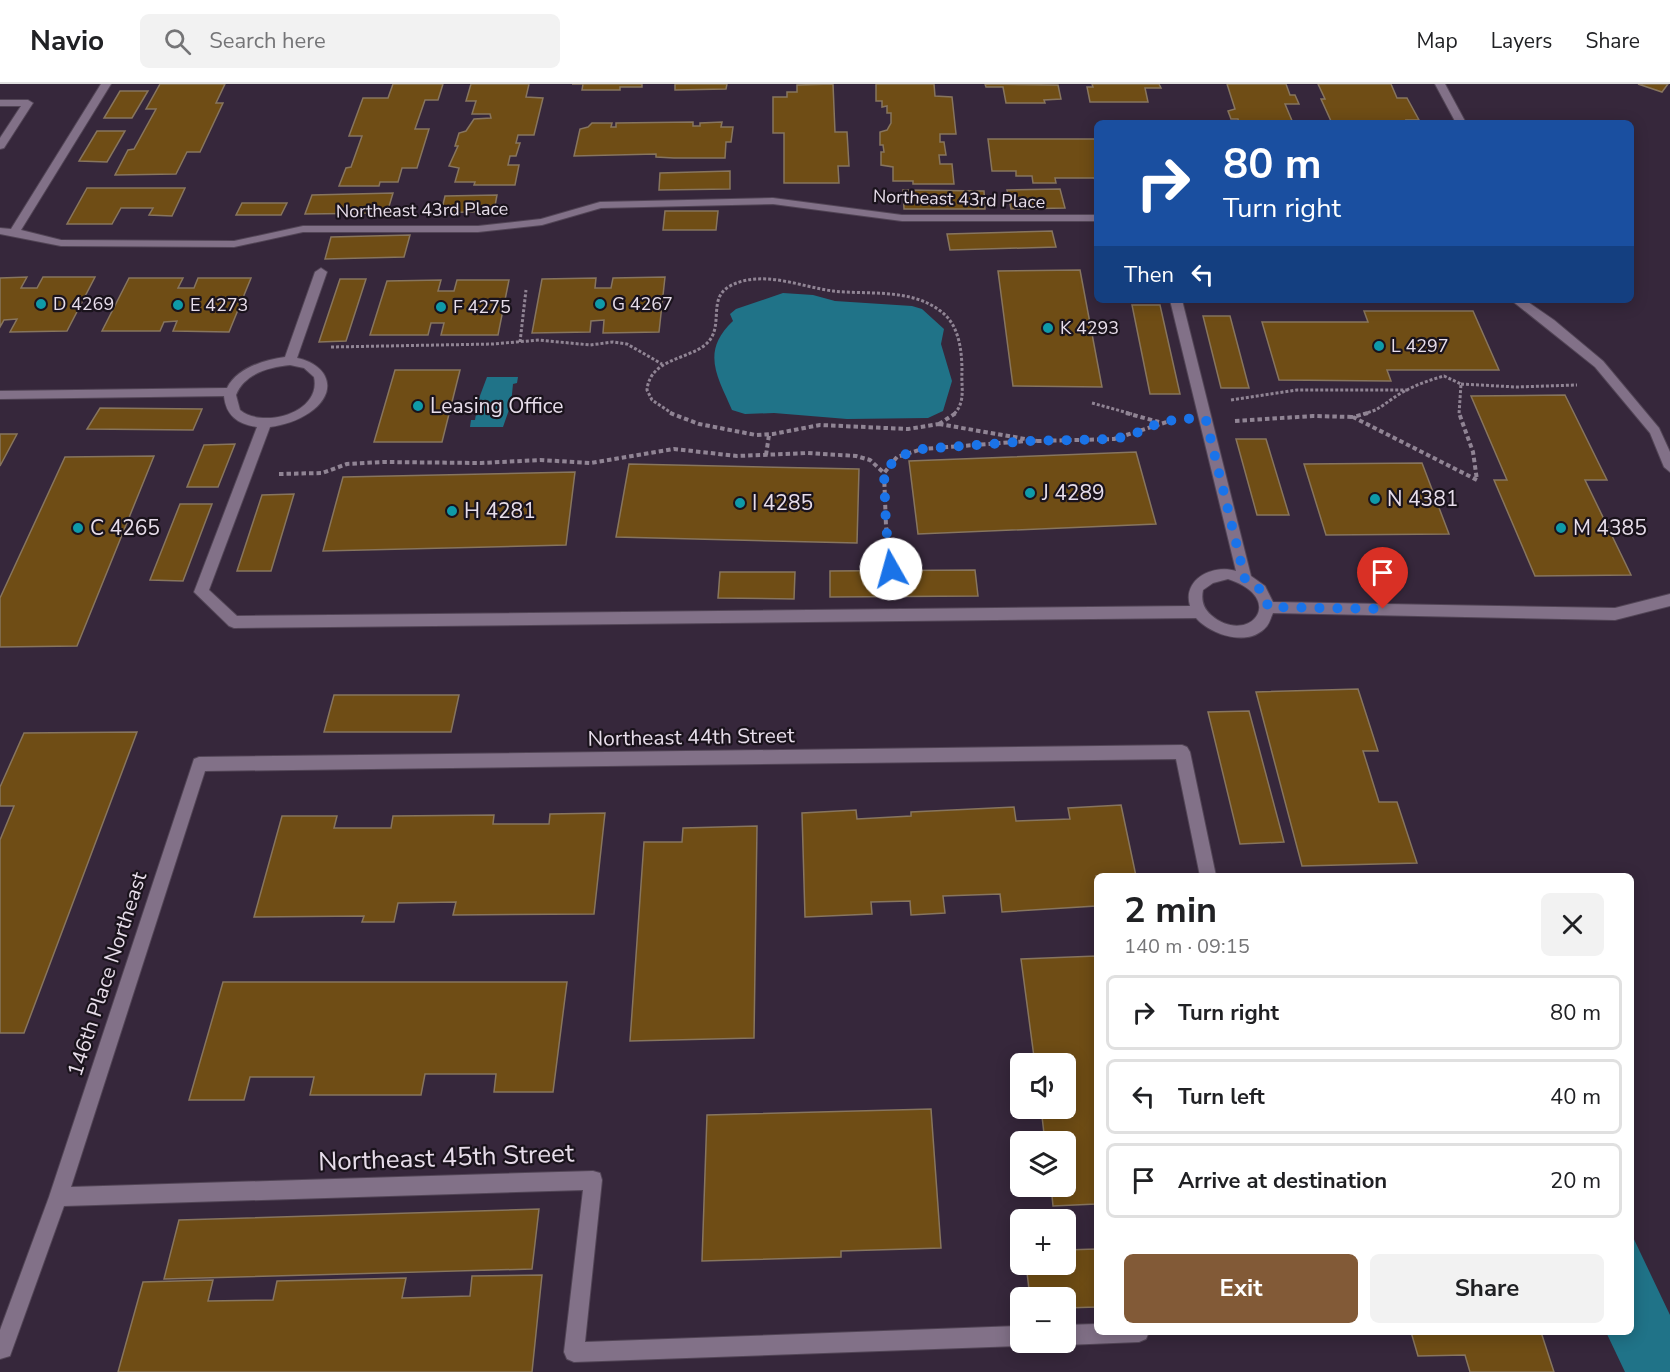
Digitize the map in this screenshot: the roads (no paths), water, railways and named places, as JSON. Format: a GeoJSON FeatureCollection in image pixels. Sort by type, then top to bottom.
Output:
{"type":"FeatureCollection","features":[{"type":"Feature","properties":{"kind":"street"},"geometry":{"type":"LineString","coordinates":[[15,231],[106,84]]}},
{"type":"Feature","properties":{"kind":"street"},"geometry":{"type":"LineString","coordinates":[[1440,84],[1459,120]]}},
{"type":"Feature","properties":{"kind":"street"},"geometry":{"type":"LineString","coordinates":[[0,103],[28,103],[0,146]]}},
{"type":"Feature","properties":{"kind":"street","name":"Northeast 43rd Place"},"geometry":{"type":"LineString","coordinates":[[0,231],[15,231],[61,243],[234,244],[303,229],[510,227],[542,222],[600,205],[773,201],[902,218],[1094,218]]}},
{"type":"Feature","properties":{"kind":"street"},"geometry":{"type":"LineString","coordinates":[[290,361],[321,272]]}},
{"type":"Feature","properties":{"kind":"street"},"geometry":{"type":"LineString","coordinates":[[1177,303],[1245,579]]}},
{"type":"Feature","properties":{"kind":"street"},"geometry":{"type":"LineString","coordinates":[[1521,303],[1550,323],[1599,364],[1655,431],[1670,467]]}},
{"type":"Feature","properties":{"kind":"street"},"geometry":{"type":"LineString","coordinates":[[290,361],[312,366],[319,373],[322,382],[321,392],[314,403],[290,418],[265,423],[246,420],[236,413],[230,404],[232,392],[240,379],[258,367],[272,362],[290,361]]}},
{"type":"Feature","properties":{"kind":"street"},"geometry":{"type":"LineString","coordinates":[[0,395],[232,392]]}},
{"type":"Feature","properties":{"kind":"street"},"geometry":{"type":"LineString","coordinates":[[265,423],[201,592],[234,622],[1200,612]]}},
{"type":"Feature","properties":{"kind":"street"},"geometry":{"type":"LineString","coordinates":[[1228,574],[1245,579],[1259,587],[1266,597],[1268,607],[1267,616],[1251,629],[1226,630],[1214,625],[1200,612],[1194,599],[1200,583],[1217,575],[1228,574]]}},
{"type":"Feature","properties":{"kind":"street"},"geometry":{"type":"LineString","coordinates":[[1268,607],[1615,614],[1670,600]]}},
{"type":"Feature","properties":{"kind":"street","name":"Northeast 44th Street"},"geometry":{"type":"LineString","coordinates":[[199,764],[1182,752],[1207,873]]}},
{"type":"Feature","properties":{"kind":"street","name":"146th Place Northeast"},"geometry":{"type":"LineString","coordinates":[[58,1197],[199,764]]}},
{"type":"Feature","properties":{"kind":"street","name":"Northeast 45th Street"},"geometry":{"type":"LineString","coordinates":[[58,1197],[593,1180],[574,1352],[1010,1336]]}},
{"type":"Feature","properties":{"kind":"street"},"geometry":{"type":"LineString","coordinates":[[1,1349],[58,1197]]}},
{"type":"Feature","properties":{"kind":"street"},"geometry":{"type":"LineString","coordinates":[[1076,1335],[1094,1334]]}},
{"type":"Feature","properties":{"kind":"water"},"geometry":{"type":"Polygon","coordinates":[[[783,293],[813,295],[835,301],[912,306],[922,309],[944,329],[941,344],[952,381],[943,411],[928,418],[847,419],[774,413],[745,414],[732,410],[717,376],[714,354],[717,343],[733,321],[730,314],[736,309],[783,293]]]}},
{"type":"Feature","properties":{"kind":"water"},"geometry":{"type":"Polygon","coordinates":[[[487,377],[518,377],[517,383],[513,384],[511,404],[503,427],[470,427],[471,420],[475,420],[478,401],[487,377]]]}},
{"type":"Feature","properties":{"kind":"water"},"geometry":{"type":"Polygon","coordinates":[[[1634,1239],[1670,1315],[1670,1372],[1625,1372],[1607,1335],[1634,1335],[1634,1239]]]}},
{"type":"Feature","properties":{"kind":"place","name":"D 4269"},"geometry":{"type":"Point","coordinates":[41,304]}},
{"type":"Feature","properties":{"kind":"place","name":"G 4267"},"geometry":{"type":"Point","coordinates":[600,304]}},
{"type":"Feature","properties":{"kind":"place","name":"E 4273"},"geometry":{"type":"Point","coordinates":[178,305]}},
{"type":"Feature","properties":{"kind":"place","name":"F 4275"},"geometry":{"type":"Point","coordinates":[441,307]}},
{"type":"Feature","properties":{"kind":"place","name":"K 4293"},"geometry":{"type":"Point","coordinates":[1048,328]}},
{"type":"Feature","properties":{"kind":"place","name":"L 4297"},"geometry":{"type":"Point","coordinates":[1379,346]}},
{"type":"Feature","properties":{"kind":"place","name":"Leasing Office"},"geometry":{"type":"Point","coordinates":[418,406]}},
{"type":"Feature","properties":{"kind":"place","name":"J 4289"},"geometry":{"type":"Point","coordinates":[1030,493]}},
{"type":"Feature","properties":{"kind":"place","name":"N 4381"},"geometry":{"type":"Point","coordinates":[1375,499]}},
{"type":"Feature","properties":{"kind":"place","name":"I 4285"},"geometry":{"type":"Point","coordinates":[740,503]}},
{"type":"Feature","properties":{"kind":"place","name":"H 4281"},"geometry":{"type":"Point","coordinates":[452,511]}},
{"type":"Feature","properties":{"kind":"place","name":"C 4265"},"geometry":{"type":"Point","coordinates":[78,528]}},
{"type":"Feature","properties":{"kind":"place","name":"M 4385"},"geometry":{"type":"Point","coordinates":[1561,528]}}]}
